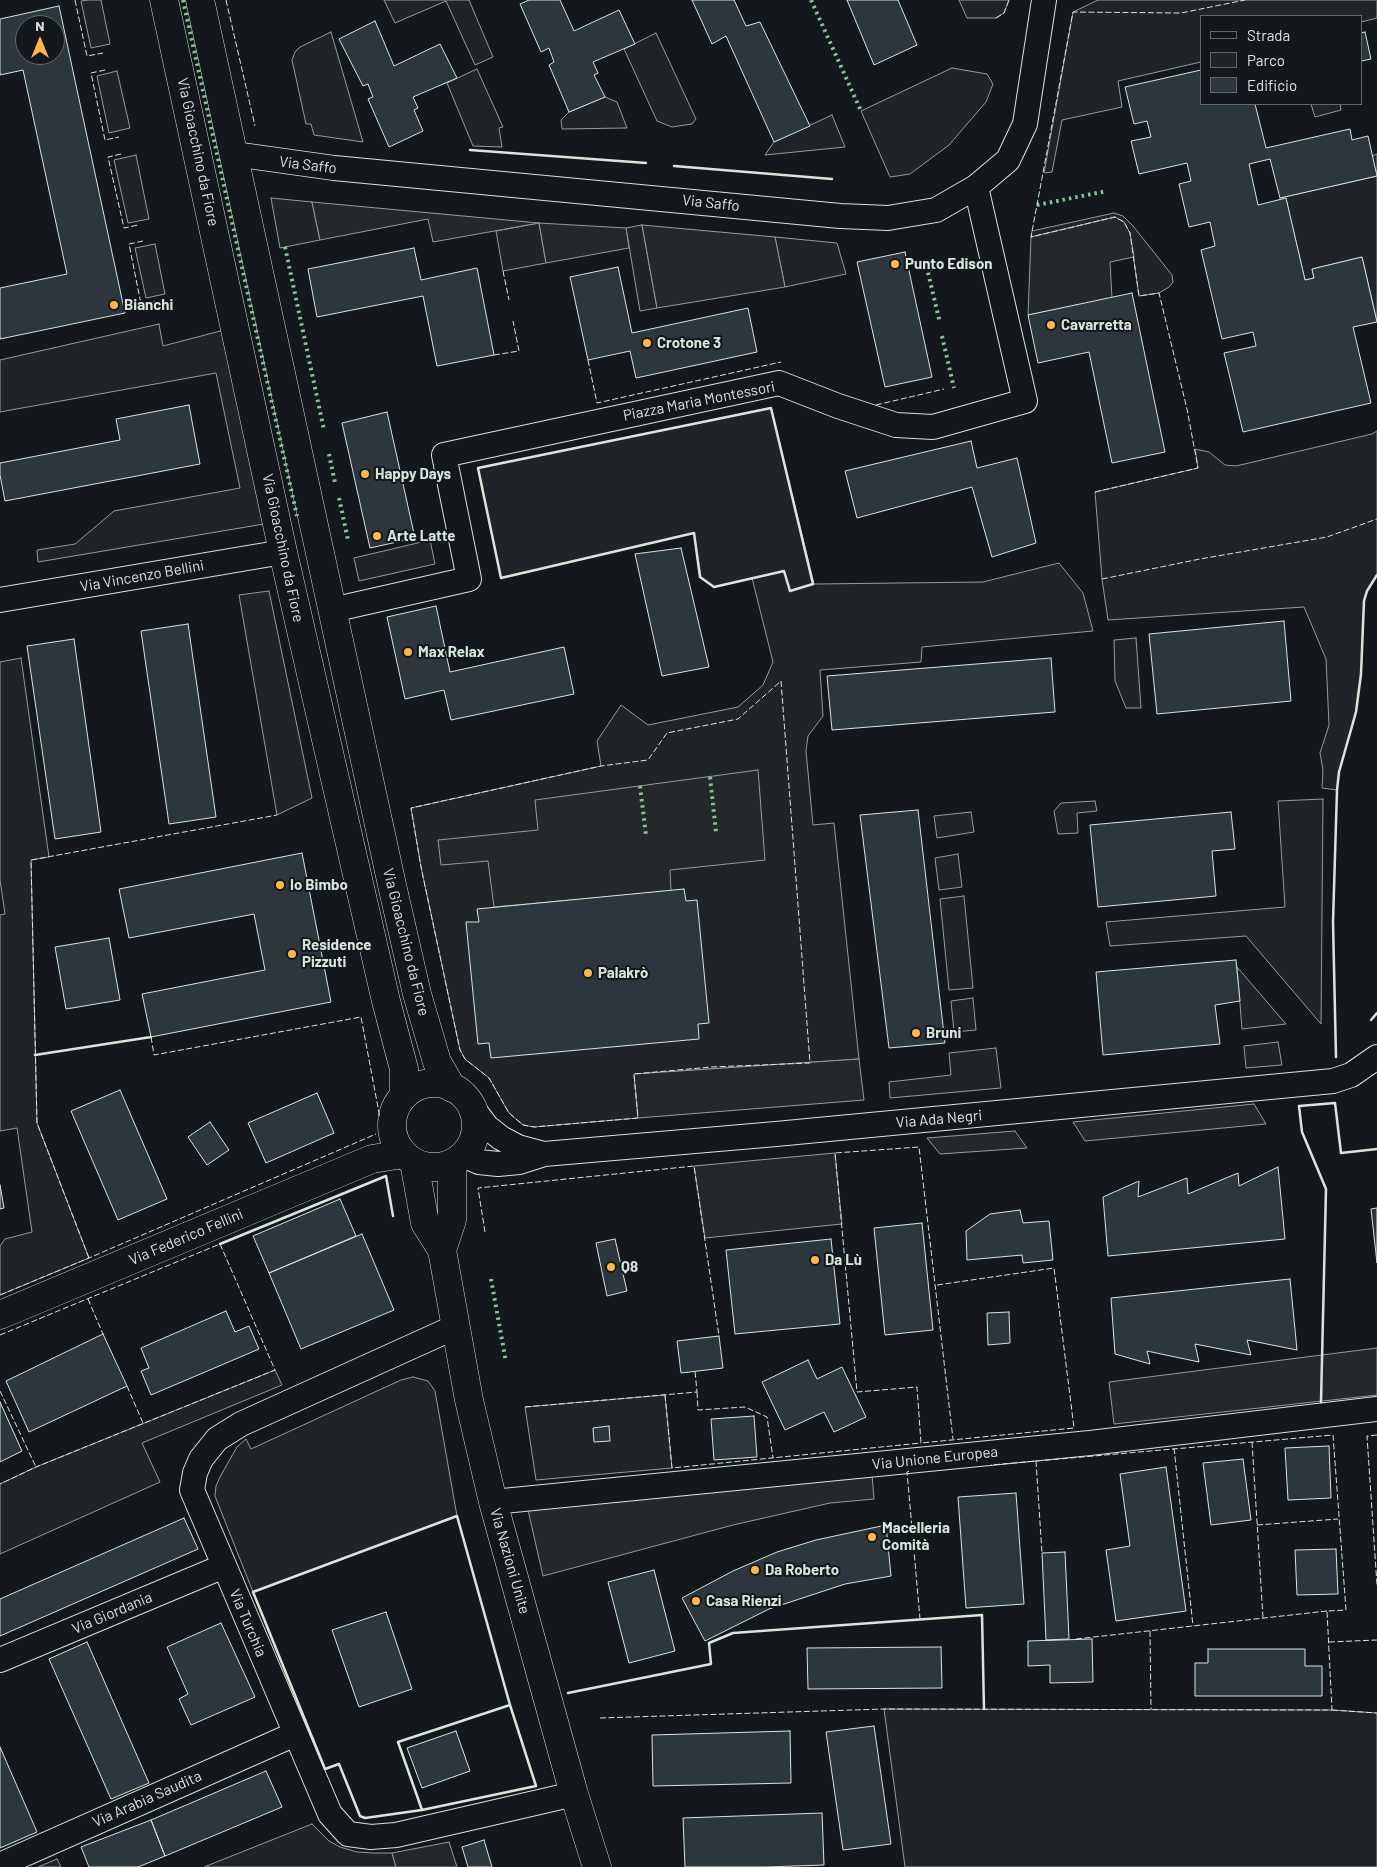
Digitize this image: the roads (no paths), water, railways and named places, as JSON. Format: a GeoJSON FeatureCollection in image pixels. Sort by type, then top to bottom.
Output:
{"type":"FeatureCollection","features":[{"type":"Feature","properties":{"kind":"street","name":"Via Gioacchino da Fiore"},"geometry":{"type":"LineString","coordinates":[[164,0],[283,552],[386,1001],[404,1069],[404,1095]]}},
{"type":"Feature","properties":{"kind":"street","name":"Via Gioacchino da Fiore"},"geometry":{"type":"LineString","coordinates":[[200,0],[417,994],[437,1062],[462,1097]]}},
{"type":"Feature","properties":{"kind":"street","name":"Via Saffo"},"geometry":{"type":"LineString","coordinates":[[234,154],[334,168],[840,216],[888,218],[936,210],[976,187],[1008,160],[1025,124],[1044,0]]}},
{"type":"Feature","properties":{"kind":"street","name":"Piazza Maria Montessori"},"geometry":{"type":"LineString","coordinates":[[332,610],[469,579],[444,455],[779,383],[838,406],[896,425],[933,427],[1025,401],[976,187]]}},
{"type":"Feature","properties":{"kind":"street","name":"Via Vincenzo Bellini"},"geometry":{"type":"LineString","coordinates":[[0,600],[283,552]]}},
{"type":"Feature","properties":{"kind":"street","name":"Via Ada Negri"},"geometry":{"type":"LineString","coordinates":[[458,1159],[498,1164],[520,1162],[544,1154],[1334,1081],[1350,1075],[1377,1057]]}},
{"type":"Feature","properties":{"kind":"street"},"geometry":{"type":"LineString","coordinates":[[440,1083],[462,1097],[475,1119],[475,1132],[471,1145],[458,1159],[440,1167],[427,1166],[403,1149],[392,1118],[404,1095],[415,1088],[427,1084],[440,1083]]}},
{"type":"Feature","properties":{"kind":"street","name":"Via Ada Negri"},"geometry":{"type":"LineString","coordinates":[[462,1097],[487,1127],[501,1138],[518,1147],[544,1154]]}},
{"type":"Feature","properties":{"kind":"street","name":"Via Federico Fellini"},"geometry":{"type":"LineString","coordinates":[[0,1315],[372,1159],[403,1149]]}},
{"type":"Feature","properties":{"kind":"street","name":"Via Nazioni Unite"},"geometry":{"type":"LineString","coordinates":[[403,1149],[425,1223],[442,1250],[469,1400],[493,1502],[574,1794],[597,1867]]}},
{"type":"Feature","properties":{"kind":"street","name":"Via Nazioni Unite"},"geometry":{"type":"LineString","coordinates":[[442,1250],[452,1220],[458,1159]]}},
{"type":"Feature","properties":{"kind":"street","name":"Via Turchia"},"geometry":{"type":"LineString","coordinates":[[455,1327],[241,1424],[217,1439],[201,1459],[195,1473],[192,1490],[330,1814],[348,1834],[371,1837],[396,1835],[574,1794]]}},
{"type":"Feature","properties":{"kind":"street","name":"Via Unione Europea"},"geometry":{"type":"LineString","coordinates":[[493,1502],[1090,1443],[1377,1409]]}},
{"type":"Feature","properties":{"kind":"street","name":"Via Giordania"},"geometry":{"type":"LineString","coordinates":[[0,1660],[224,1566]]}},
{"type":"Feature","properties":{"kind":"street","name":"Via Arabia Saudita"},"geometry":{"type":"LineString","coordinates":[[0,1864],[295,1734]]}},
{"type":"Feature","properties":{"kind":"place","name":"Punto Edison"},"geometry":{"type":"Point","coordinates":[895,264]}},
{"type":"Feature","properties":{"kind":"place","name":"Bianchi"},"geometry":{"type":"Point","coordinates":[114,305]}},
{"type":"Feature","properties":{"kind":"place","name":"Cavarretta"},"geometry":{"type":"Point","coordinates":[1051,325]}},
{"type":"Feature","properties":{"kind":"place","name":"Crotone 3"},"geometry":{"type":"Point","coordinates":[647,343]}},
{"type":"Feature","properties":{"kind":"place","name":"Happy Days"},"geometry":{"type":"Point","coordinates":[365,474]}},
{"type":"Feature","properties":{"kind":"place","name":"Arte Latte"},"geometry":{"type":"Point","coordinates":[377,536]}},
{"type":"Feature","properties":{"kind":"place","name":"Max Relax"},"geometry":{"type":"Point","coordinates":[408,652]}},
{"type":"Feature","properties":{"kind":"place","name":"Io Bimbo"},"geometry":{"type":"Point","coordinates":[280,885]}},
{"type":"Feature","properties":{"kind":"place","name":"Residence Pizzuti"},"geometry":{"type":"Point","coordinates":[292,954]}},
{"type":"Feature","properties":{"kind":"place","name":"Palakrò"},"geometry":{"type":"Point","coordinates":[588,973]}},
{"type":"Feature","properties":{"kind":"place","name":"Bruni"},"geometry":{"type":"Point","coordinates":[916,1033]}},
{"type":"Feature","properties":{"kind":"place","name":"Da Lù"},"geometry":{"type":"Point","coordinates":[815,1260]}},
{"type":"Feature","properties":{"kind":"place","name":"Q8"},"geometry":{"type":"Point","coordinates":[611,1267]}},
{"type":"Feature","properties":{"kind":"place","name":"Macelleria Comità"},"geometry":{"type":"Point","coordinates":[872,1537]}},
{"type":"Feature","properties":{"kind":"place","name":"Da Roberto"},"geometry":{"type":"Point","coordinates":[755,1570]}},
{"type":"Feature","properties":{"kind":"place","name":"Casa Rienzi"},"geometry":{"type":"Point","coordinates":[696,1601]}}]}
